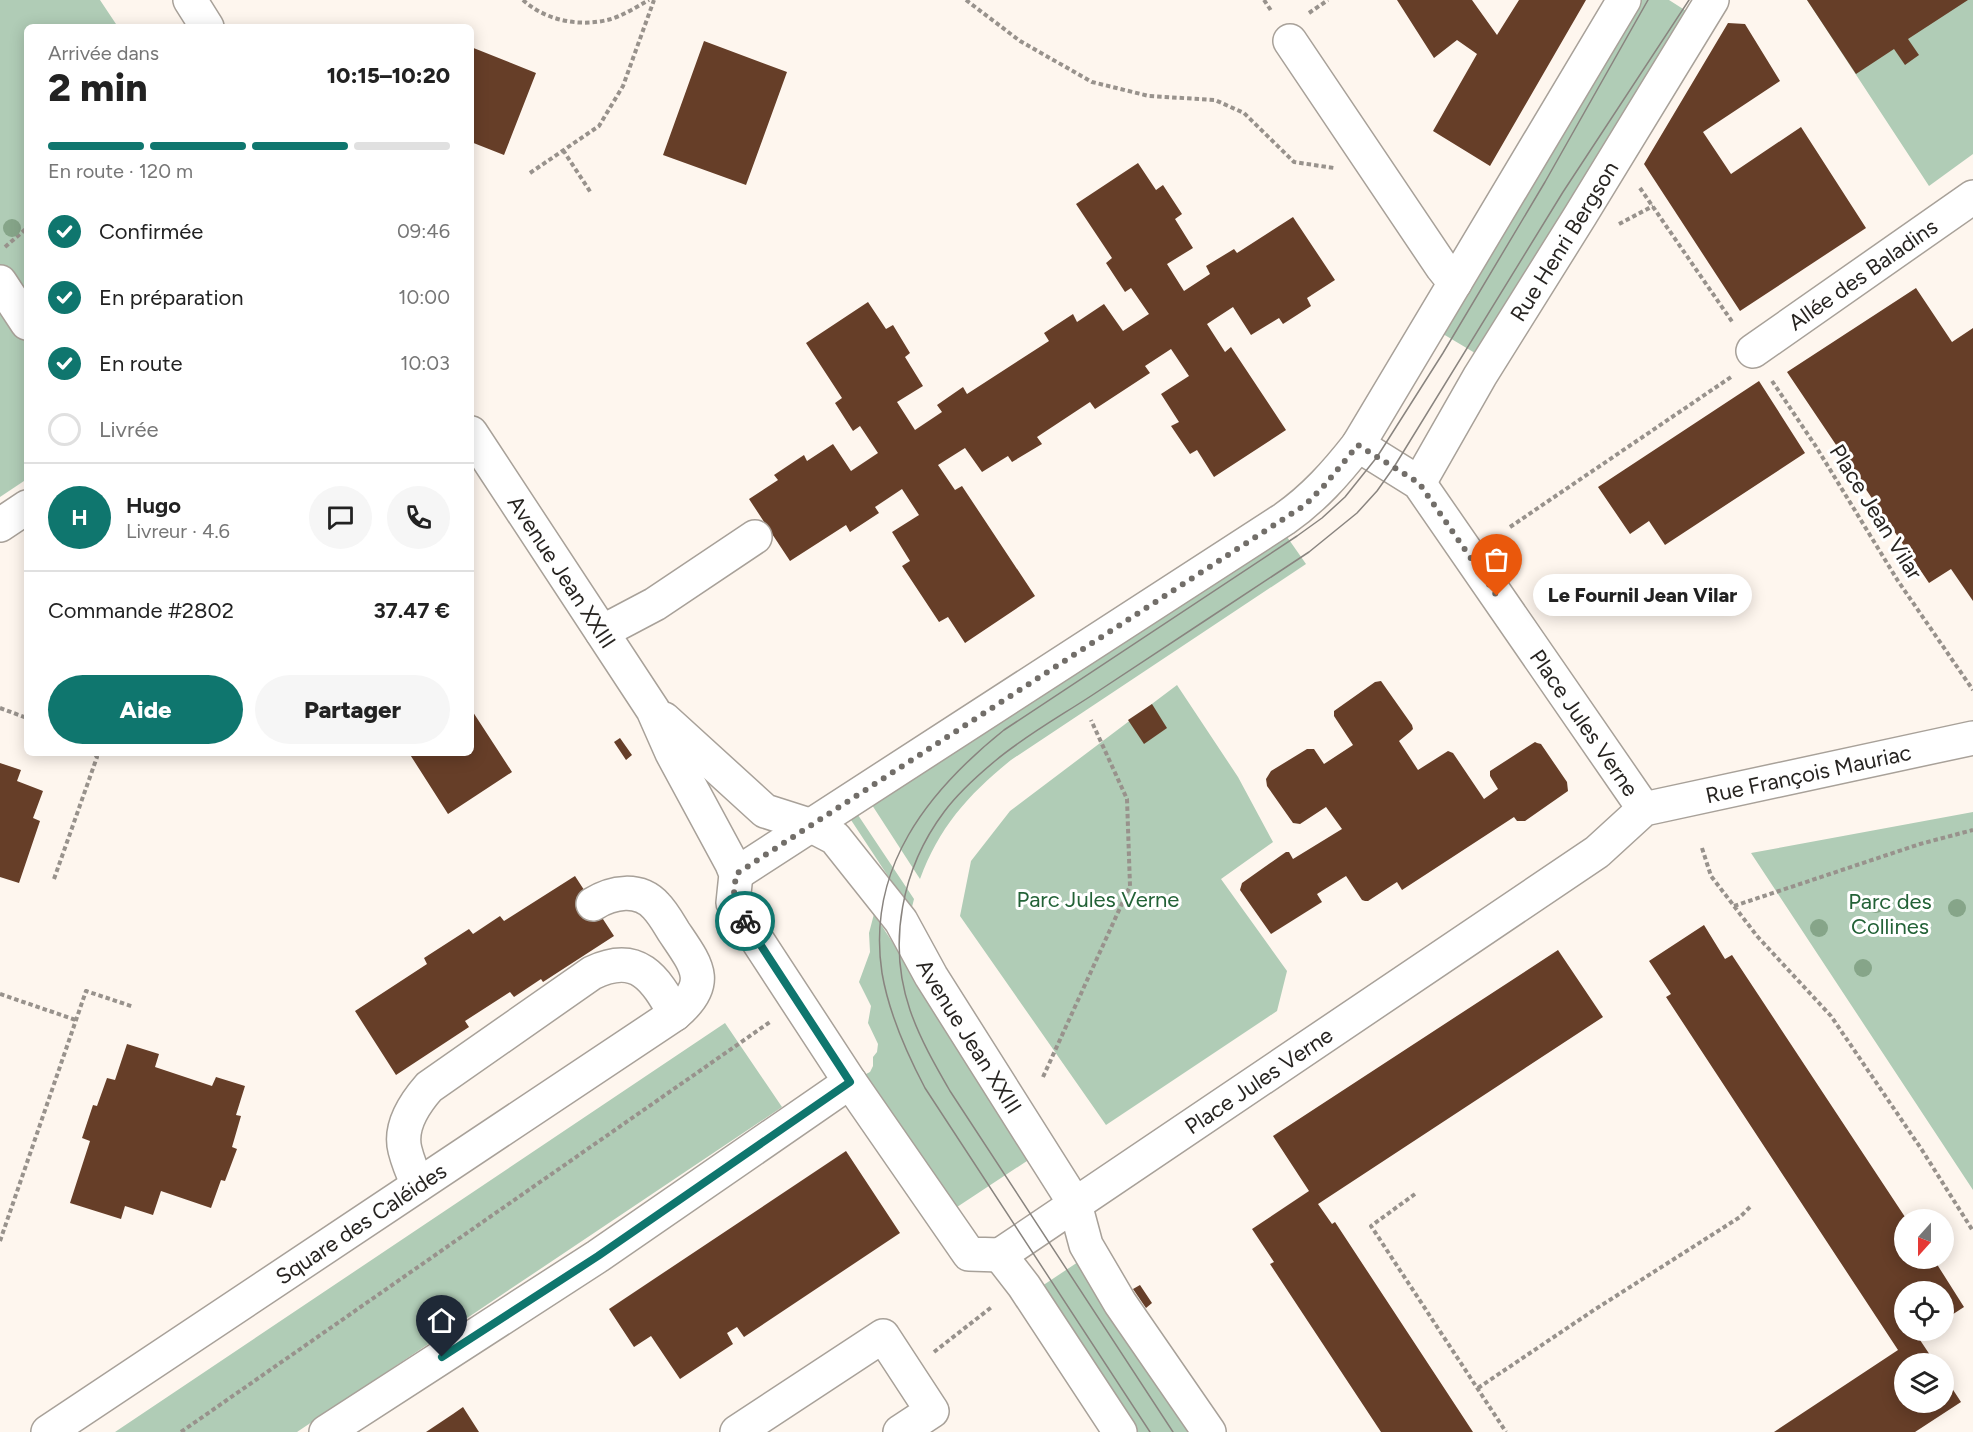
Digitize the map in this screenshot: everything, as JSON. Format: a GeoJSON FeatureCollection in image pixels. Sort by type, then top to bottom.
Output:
{"type":"FeatureCollection","features":[{"type":"Feature","properties":{"kind":"street"},"geometry":{"type":"LineString","coordinates":[[190,0],[205,24]]}},
{"type":"Feature","properties":{"kind":"street"},"geometry":{"type":"LineString","coordinates":[[1120,1432],[1024,1286],[1000,1255],[969,1254],[850,1082],[733,903],[736,874],[1305,505],[1358,445],[1624,0]]}},
{"type":"Feature","properties":{"kind":"street","name":"Rue Henri Bergson"},"geometry":{"type":"LineString","coordinates":[[1419,483],[1480,376],[1712,0]]}},
{"type":"Feature","properties":{"kind":"street"},"geometry":{"type":"LineString","coordinates":[[1290,40],[1455,283]]}},
{"type":"Feature","properties":{"kind":"street","name":"Allée des Baladins"},"geometry":{"type":"LineString","coordinates":[[1753,351],[1973,197]]}},
{"type":"Feature","properties":{"kind":"street"},"geometry":{"type":"LineString","coordinates":[[0,282],[24,318]]}},
{"type":"Feature","properties":{"kind":"street","name":"Avenue Jean XXIII"},"geometry":{"type":"LineString","coordinates":[[474,438],[653,710],[672,753],[736,874]]}},
{"type":"Feature","properties":{"kind":"street","name":"Place Jules Verne"},"geometry":{"type":"LineString","coordinates":[[1000,1255],[1597,852],[1644,809],[1419,483],[1358,445]]}},
{"type":"Feature","properties":{"kind":"street"},"geometry":{"type":"LineString","coordinates":[[0,525],[24,509]]}},
{"type":"Feature","properties":{"kind":"street"},"geometry":{"type":"LineString","coordinates":[[602,632],[655,604],[755,537]]}},
{"type":"Feature","properties":{"kind":"street","name":"Avenue Jean XXIII"},"geometry":{"type":"LineString","coordinates":[[653,710],[765,811],[812,826],[835,838],[901,921],[931,976],[1075,1204],[1086,1245],[1120,1303],[1209,1432]]}},
{"type":"Feature","properties":{"kind":"street","name":"Rue François Mauriac"},"geometry":{"type":"LineString","coordinates":[[1644,809],[1973,738]]}},
{"type":"Feature","properties":{"kind":"street","name":"Square des Caléides"},"geometry":{"type":"LineString","coordinates":[[48,1432],[689,1003],[695,992],[698,978],[696,964],[656,905],[643,897],[629,893],[614,893],[593,904]]}},
{"type":"Feature","properties":{"kind":"street"},"geometry":{"type":"LineString","coordinates":[[418,1185],[404,1148],[405,1131],[418,1100],[429,1087],[592,973],[606,967],[620,965],[641,971],[655,980],[675,1014]]}},
{"type":"Feature","properties":{"kind":"street"},"geometry":{"type":"LineString","coordinates":[[326,1432],[598,1256],[850,1082]]}},
{"type":"Feature","properties":{"kind":"street"},"geometry":{"type":"LineString","coordinates":[[737,1432],[883,1336],[939,1421],[900,1432]]}},
{"type":"Feature","properties":{"kind":"path"},"geometry":{"type":"LineString","coordinates":[[522,0],[545,15],[566,21],[587,23],[609,20],[649,0]]}},
{"type":"Feature","properties":{"kind":"path"},"geometry":{"type":"LineString","coordinates":[[530,173],[599,126],[623,86],[654,0]]}},
{"type":"Feature","properties":{"kind":"path"},"geometry":{"type":"LineString","coordinates":[[966,0],[1020,41],[1092,82],[1149,96],[1215,100],[1244,113],[1294,162],[1332,169],[1370,159]]}},
{"type":"Feature","properties":{"kind":"path"},"geometry":{"type":"LineString","coordinates":[[563,150],[591,193]]}},
{"type":"Feature","properties":{"kind":"path","name":"Place Jean Vilar"},"geometry":{"type":"LineString","coordinates":[[1638,185],[1753,351],[1815,445],[1898,581],[1973,690]]}},
{"type":"Feature","properties":{"kind":"path"},"geometry":{"type":"LineString","coordinates":[[1616,225],[1653,206]]}},
{"type":"Feature","properties":{"kind":"path"},"geometry":{"type":"LineString","coordinates":[[0,252],[24,231]]}},
{"type":"Feature","properties":{"kind":"path"},"geometry":{"type":"LineString","coordinates":[[1510,527],[1731,377],[1753,351]]}},
{"type":"Feature","properties":{"kind":"path"},"geometry":{"type":"LineString","coordinates":[[0,708],[24,717]]}},
{"type":"Feature","properties":{"kind":"path"},"geometry":{"type":"LineString","coordinates":[[1043,1077],[1130,886],[1127,799],[1091,720]]}},
{"type":"Feature","properties":{"kind":"path"},"geometry":{"type":"LineString","coordinates":[[54,879],[91,777],[96,756]]}},
{"type":"Feature","properties":{"kind":"path"},"geometry":{"type":"LineString","coordinates":[[1734,906],[1920,844],[1973,830]]}},
{"type":"Feature","properties":{"kind":"path"},"geometry":{"type":"LineString","coordinates":[[1702,848],[1711,876],[1757,936],[1831,1016],[1922,1150],[1973,1231]]}},
{"type":"Feature","properties":{"kind":"path"},"geometry":{"type":"LineString","coordinates":[[0,1240],[86,991],[134,1007]]}},
{"type":"Feature","properties":{"kind":"path"},"geometry":{"type":"LineString","coordinates":[[0,994],[76,1020]]}},
{"type":"Feature","properties":{"kind":"path"},"geometry":{"type":"LineString","coordinates":[[181,1432],[798,1003]]}},
{"type":"Feature","properties":{"kind":"path"},"geometry":{"type":"LineString","coordinates":[[1415,1194],[1371,1226],[1506,1432]]}},
{"type":"Feature","properties":{"kind":"path"},"geometry":{"type":"LineString","coordinates":[[1478,1388],[1584,1316],[1740,1217],[1750,1207]]}},
{"type":"Feature","properties":{"kind":"path"},"geometry":{"type":"LineString","coordinates":[[908,1373],[993,1306]]}},
{"type":"Feature","properties":{"kind":"green space"},"geometry":{"type":"Polygon","coordinates":[[[0,0],[100,0],[116,24],[24,24],[24,481],[0,497],[0,0]]]}},
{"type":"Feature","properties":{"kind":"green space"},"geometry":{"type":"Polygon","coordinates":[[[1638,0],[1669,0],[1691,14],[1480,356],[1438,331],[1638,0]]]}},
{"type":"Feature","properties":{"kind":"green space"},"geometry":{"type":"Polygon","coordinates":[[[1807,0],[1973,0],[1973,154],[1929,186],[1807,0]]]}},
{"type":"Feature","properties":{"kind":"green space"},"geometry":{"type":"Polygon","coordinates":[[[1285,534],[1306,564],[1011,760],[969,799],[946,827],[920,879],[872,805],[1285,534]]]}},
{"type":"Feature","properties":{"kind":"green space","name":"Parc Jules Verne"},"geometry":{"type":"Polygon","coordinates":[[[1177,685],[1238,777],[1273,842],[1221,879],[1287,971],[1277,1011],[1106,1125],[960,916],[971,861],[1010,811],[1177,685]]]}},
{"type":"Feature","properties":{"kind":"green space","name":"Parc des Collines"},"geometry":{"type":"Polygon","coordinates":[[[1973,812],[1973,1190],[1751,853],[1973,812]]]}},
{"type":"Feature","properties":{"kind":"green space"},"geometry":{"type":"Polygon","coordinates":[[[858,815],[914,899],[911,911],[851,820],[858,815]]]}},
{"type":"Feature","properties":{"kind":"green space"},"geometry":{"type":"Polygon","coordinates":[[[874,914],[1033,1157],[954,1209],[864,1075],[870,1072],[873,1066],[873,1057],[877,1052],[878,1044],[868,1023],[871,1006],[859,982],[870,952],[869,933],[874,914]]]}},
{"type":"Feature","properties":{"kind":"green space"},"geometry":{"type":"Polygon","coordinates":[[[725,1023],[782,1107],[297,1432],[115,1432],[725,1023]]]}},
{"type":"Feature","properties":{"kind":"green space"},"geometry":{"type":"Polygon","coordinates":[[[1078,1262],[1190,1432],[1134,1432],[1039,1288],[1078,1262]]]}},
{"type":"Feature","properties":{"kind":"building"},"geometry":{"type":"Polygon","coordinates":[[[1397,0],[1472,0],[1497,35],[1519,0],[1586,0],[1490,166],[1433,131],[1477,54],[1457,40],[1434,58],[1397,0]]]}},
{"type":"Feature","properties":{"kind":"building"},"geometry":{"type":"Polygon","coordinates":[[[1807,0],[1968,0],[1908,39],[1919,55],[1905,65],[1894,49],[1856,74],[1807,0]]]}},
{"type":"Feature","properties":{"kind":"building"},"geometry":{"type":"Polygon","coordinates":[[[1728,23],[1745,24],[1780,81],[1703,132],[1731,174],[1801,127],[1866,228],[1740,311],[1644,164],[1728,23]]]}},
{"type":"Feature","properties":{"kind":"building"},"geometry":{"type":"Polygon","coordinates":[[[704,41],[787,72],[746,185],[663,155],[704,41]]]}},
{"type":"Feature","properties":{"kind":"building"},"geometry":{"type":"Polygon","coordinates":[[[474,48],[536,73],[504,155],[474,143],[474,48]]]}},
{"type":"Feature","properties":{"kind":"building"},"geometry":{"type":"Polygon","coordinates":[[[1138,163],[1156,190],[1163,185],[1182,214],[1175,219],[1193,248],[1167,264],[1184,291],[1210,274],[1206,266],[1234,249],[1237,253],[1293,217],[1335,280],[1307,298],[1311,306],[1283,324],[1279,318],[1251,335],[1233,307],[1207,324],[1225,352],[1231,347],[1286,430],[1214,477],[1197,450],[1190,454],[1171,426],[1179,422],[1161,394],[1189,376],[1171,349],[1145,366],[1150,373],[1095,409],[1090,402],[1037,437],[1042,444],[1012,462],[1008,456],[982,472],[965,448],[938,465],[955,490],[962,486],[1035,596],[965,643],[948,617],[939,622],[902,566],[910,561],[892,532],[919,515],[902,489],[875,507],[879,513],[850,532],[846,525],[790,561],[749,499],[778,480],[774,475],[804,455],[807,461],[833,444],[851,471],[878,453],[860,426],[853,431],[835,403],[842,398],[806,343],[868,302],[886,329],[893,325],[910,353],[905,357],[923,386],[897,402],[915,430],[942,412],[937,405],[963,387],[967,394],[1049,341],[1044,333],[1073,314],[1077,322],[1104,304],[1123,331],[1149,314],[1131,288],[1125,292],[1106,263],[1112,258],[1076,204],[1138,163]]]}},
{"type":"Feature","properties":{"kind":"building"},"geometry":{"type":"Polygon","coordinates":[[[1916,288],[1952,342],[1973,328],[1973,601],[1951,569],[1929,583],[1787,372],[1916,288]]]}},
{"type":"Feature","properties":{"kind":"building"},"geometry":{"type":"Polygon","coordinates":[[[1759,381],[1805,453],[1665,545],[1649,521],[1630,534],[1598,487],[1759,381]]]}},
{"type":"Feature","properties":{"kind":"building"},"geometry":{"type":"Polygon","coordinates":[[[1381,681],[1412,725],[1413,729],[1399,741],[1418,770],[1448,751],[1453,753],[1484,799],[1498,789],[1490,776],[1490,771],[1535,742],[1541,744],[1567,782],[1568,791],[1525,821],[1517,821],[1514,817],[1402,890],[1397,882],[1365,901],[1346,876],[1317,894],[1322,902],[1271,934],[1240,890],[1242,883],[1286,852],[1289,852],[1293,859],[1342,829],[1326,807],[1300,824],[1293,823],[1267,786],[1266,779],[1271,771],[1307,749],[1314,749],[1324,764],[1353,745],[1334,716],[1334,711],[1375,682],[1381,681]]]}},
{"type":"Feature","properties":{"kind":"building"},"geometry":{"type":"Polygon","coordinates":[[[1152,704],[1167,728],[1144,744],[1128,720],[1152,704]]]}},
{"type":"Feature","properties":{"kind":"building"},"geometry":{"type":"Polygon","coordinates":[[[474,714],[512,772],[448,814],[411,756],[474,756],[474,714]]]}},
{"type":"Feature","properties":{"kind":"building"},"geometry":{"type":"Polygon","coordinates":[[[620,738],[632,755],[626,760],[614,742],[620,738]]]}},
{"type":"Feature","properties":{"kind":"building"},"geometry":{"type":"Polygon","coordinates":[[[0,763],[21,770],[17,781],[43,791],[33,818],[40,821],[19,883],[0,877],[0,763]]]}},
{"type":"Feature","properties":{"kind":"building"},"geometry":{"type":"Polygon","coordinates":[[[575,876],[614,936],[543,982],[541,979],[514,997],[510,992],[465,1021],[469,1027],[396,1075],[355,1011],[427,964],[424,958],[469,929],[473,934],[500,916],[504,921],[575,876]]]}},
{"type":"Feature","properties":{"kind":"building"},"geometry":{"type":"Polygon","coordinates":[[[1704,925],[1725,959],[1732,955],[1900,1209],[1894,1209],[1894,1269],[1940,1269],[1948,1281],[1894,1281],[1894,1341],[1921,1341],[1929,1353],[1894,1353],[1894,1413],[1944,1413],[1915,1432],[1774,1432],[1898,1350],[1666,997],[1671,994],[1649,961],[1704,925]]]}},
{"type":"Feature","properties":{"kind":"building"},"geometry":{"type":"Polygon","coordinates":[[[1558,950],[1603,1017],[1318,1204],[1332,1224],[1335,1222],[1473,1432],[1381,1432],[1270,1264],[1274,1262],[1252,1229],[1309,1191],[1273,1136],[1558,950]]]}},
{"type":"Feature","properties":{"kind":"building"},"geometry":{"type":"Polygon","coordinates":[[[127,1044],[159,1054],[155,1067],[212,1086],[216,1077],[245,1086],[236,1115],[241,1116],[232,1147],[237,1149],[225,1181],[221,1180],[211,1208],[161,1191],[153,1215],[125,1206],[121,1219],[70,1203],[90,1141],[82,1138],[93,1105],[97,1106],[107,1078],[115,1080],[127,1044]]]}},
{"type":"Feature","properties":{"kind":"building"},"geometry":{"type":"Polygon","coordinates":[[[846,1151],[900,1233],[744,1337],[737,1327],[727,1333],[733,1344],[680,1379],[651,1336],[634,1347],[609,1309],[846,1151]]]}},
{"type":"Feature","properties":{"kind":"building"},"geometry":{"type":"Polygon","coordinates":[[[1140,1285],[1152,1303],[1146,1308],[1133,1289],[1140,1285]]]}},
{"type":"Feature","properties":{"kind":"building"},"geometry":{"type":"Polygon","coordinates":[[[1954,1291],[1964,1307],[1954,1314],[1954,1291]]]}},
{"type":"Feature","properties":{"kind":"building"},"geometry":{"type":"Polygon","coordinates":[[[1954,1391],[1961,1402],[1954,1407],[1954,1391]]]}},
{"type":"Feature","properties":{"kind":"building"},"geometry":{"type":"Polygon","coordinates":[[[463,1407],[479,1432],[426,1432],[453,1414],[463,1407]]]}},
{"type":"Feature","properties":{"kind":"tram line"},"geometry":{"type":"LineString","coordinates":[[1150,1432],[925,1088],[905,1047],[894,1018],[882,973],[880,935],[884,899],[894,866],[908,835],[928,806],[951,779],[1004,730],[1297,536],[1345,497],[1377,457],[1443,353],[1545,182],[1648,0]]}},
{"type":"Feature","properties":{"kind":"tram line"},"geometry":{"type":"LineString","coordinates":[[1173,1432],[950,1091],[923,1042],[903,985],[900,959],[903,907],[918,857],[930,834],[955,798],[1007,751],[1309,552],[1357,513],[1377,491],[1563,192],[1689,0]]}},
{"type":"Feature","properties":{"kind":"way so far"},"geometry":{"type":"LineString","coordinates":[[745,921],[733,903],[736,874],[1305,505],[1358,445],[1419,483],[1497,596]]}},
{"type":"Feature","properties":{"kind":"place","name":"Le Fournil Jean Vilar"},"geometry":{"type":"Point","coordinates":[1497,596]}},
{"type":"Feature","properties":{"kind":"route"},"geometry":{"type":"LineString","coordinates":[[442,1357],[598,1256],[850,1082],[745,921]]}}]}
